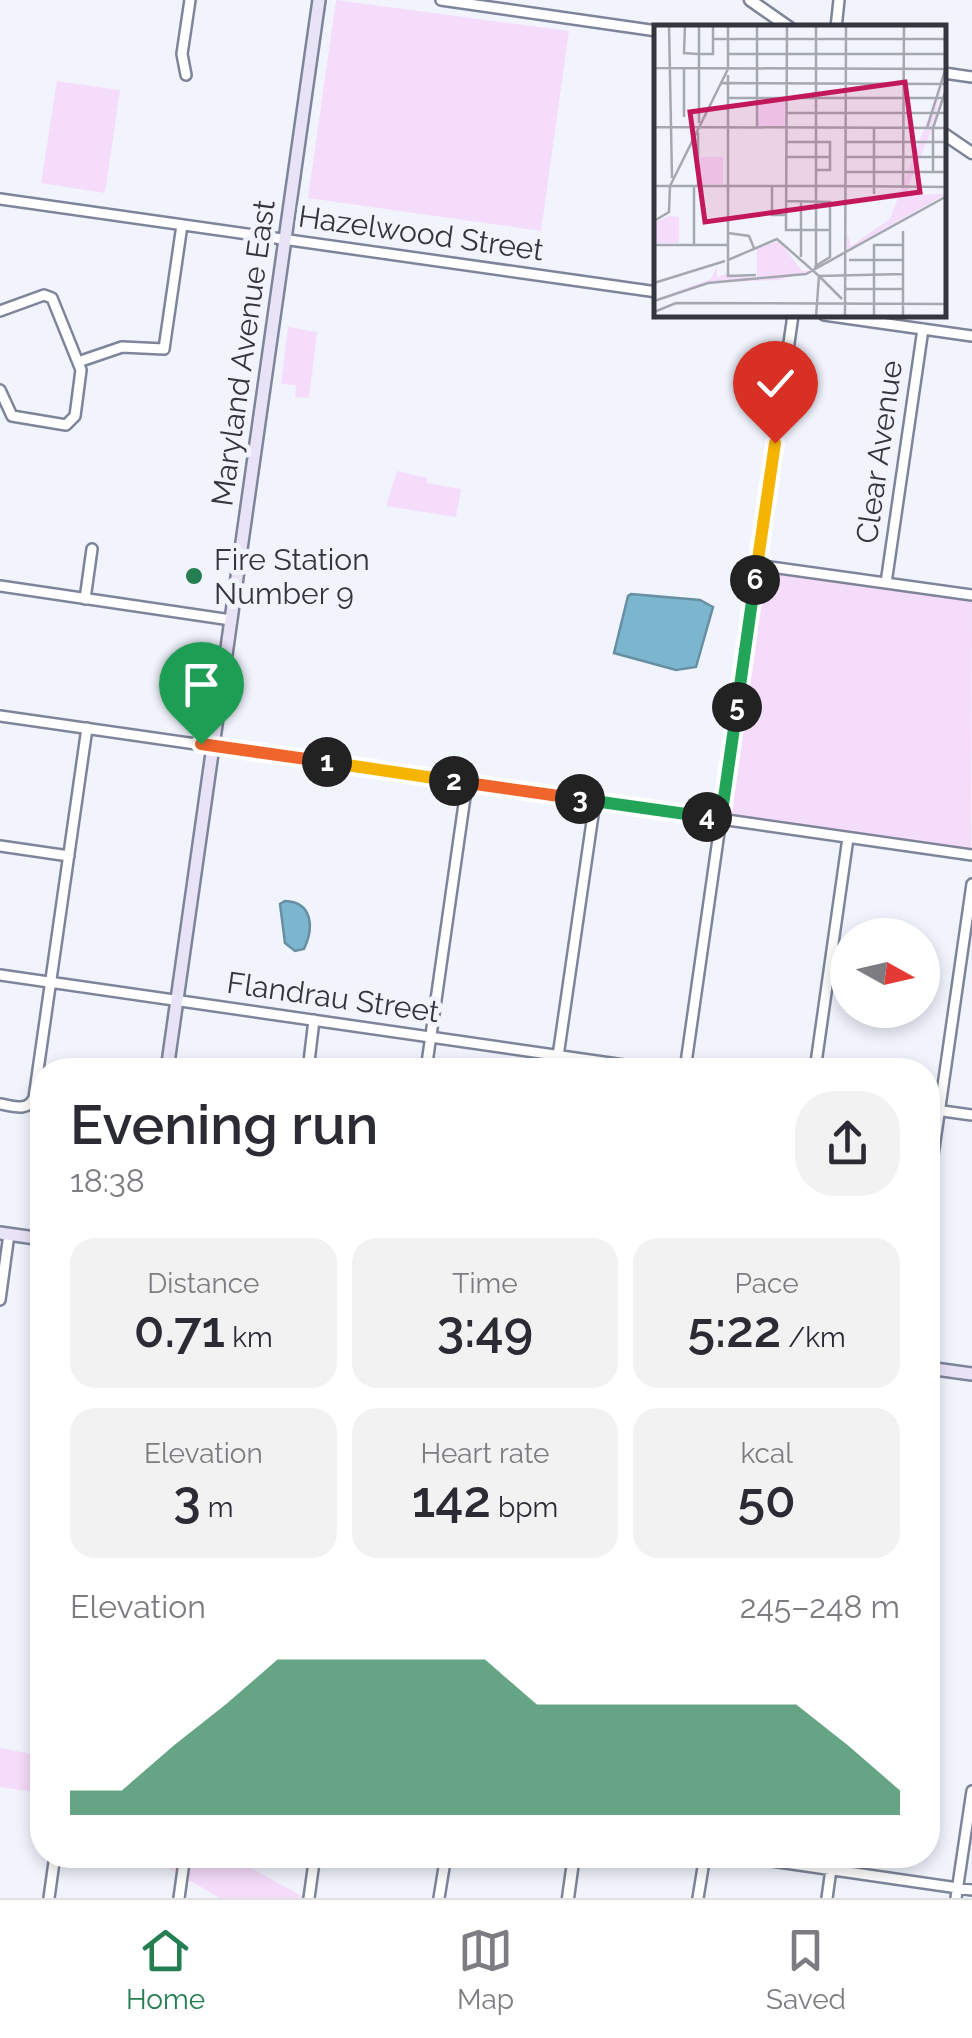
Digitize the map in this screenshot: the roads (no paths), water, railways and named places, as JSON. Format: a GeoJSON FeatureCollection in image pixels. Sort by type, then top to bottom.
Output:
{"type":"FeatureCollection","features":[{"type":"Feature","properties":{"kind":"main road","name":"Maryland Avenue East"},"geometry":{"type":"LineString","coordinates":[[169,1058],[319,0]]}},
{"type":"Feature","properties":{"kind":"main road"},"geometry":{"type":"LineString","coordinates":[[4,1234],[30,1237]]}},
{"type":"Feature","properties":{"kind":"main road"},"geometry":{"type":"LineString","coordinates":[[940,1370],[972,1374]]}},
{"type":"Feature","properties":{"kind":"street"},"geometry":{"type":"LineString","coordinates":[[186,76],[182,54],[190,0]]}},
{"type":"Feature","properties":{"kind":"street"},"geometry":{"type":"LineString","coordinates":[[442,0],[654,31]]}},
{"type":"Feature","properties":{"kind":"street"},"geometry":{"type":"LineString","coordinates":[[750,0],[786,25]]}},
{"type":"Feature","properties":{"kind":"street"},"geometry":{"type":"LineString","coordinates":[[836,25],[839,0]]}},
{"type":"Feature","properties":{"kind":"street"},"geometry":{"type":"LineString","coordinates":[[947,73],[972,76]]}},
{"type":"Feature","properties":{"kind":"street"},"geometry":{"type":"LineString","coordinates":[[947,136],[972,153]]}},
{"type":"Feature","properties":{"kind":"street","name":"Hazelwood Street"},"geometry":{"type":"LineString","coordinates":[[0,198],[654,292]]}},
{"type":"Feature","properties":{"kind":"street"},"geometry":{"type":"LineString","coordinates":[[78,362],[122,347],[164,350],[182,225]]}},
{"type":"Feature","properties":{"kind":"street"},"geometry":{"type":"LineString","coordinates":[[0,311],[44,295],[52,298],[81,377],[75,416],[66,425],[16,418],[9,412],[0,390]]}},
{"type":"Feature","properties":{"kind":"street"},"geometry":{"type":"LineString","coordinates":[[687,1058],[793,318]]}},
{"type":"Feature","properties":{"kind":"street"},"geometry":{"type":"LineString","coordinates":[[845,318],[972,336]]}},
{"type":"Feature","properties":{"kind":"street","name":"Clear Avenue"},"geometry":{"type":"LineString","coordinates":[[886,583],[922,329]]}},
{"type":"Feature","properties":{"kind":"street"},"geometry":{"type":"LineString","coordinates":[[85,599],[92,549]]}},
{"type":"Feature","properties":{"kind":"street"},"geometry":{"type":"LineString","coordinates":[[757,565],[972,596]]}},
{"type":"Feature","properties":{"kind":"street"},"geometry":{"type":"LineString","coordinates":[[0,586],[231,620]]}},
{"type":"Feature","properties":{"kind":"street"},"geometry":{"type":"LineString","coordinates":[[0,716],[972,855]]}},
{"type":"Feature","properties":{"kind":"street"},"geometry":{"type":"LineString","coordinates":[[40,1058],[88,728]]}},
{"type":"Feature","properties":{"kind":"street"},"geometry":{"type":"LineString","coordinates":[[427,1058],[467,782]]}},
{"type":"Feature","properties":{"kind":"street"},"geometry":{"type":"LineString","coordinates":[[558,1058],[595,801]]}},
{"type":"Feature","properties":{"kind":"street"},"geometry":{"type":"LineString","coordinates":[[817,1058],[848,838]]}},
{"type":"Feature","properties":{"kind":"street"},"geometry":{"type":"LineString","coordinates":[[0,846],[69,856]]}},
{"type":"Feature","properties":{"kind":"street"},"geometry":{"type":"LineString","coordinates":[[940,1104],[972,884]]}},
{"type":"Feature","properties":{"kind":"street","name":"Flandrau Street"},"geometry":{"type":"LineString","coordinates":[[0,976],[578,1058]]}},
{"type":"Feature","properties":{"kind":"street"},"geometry":{"type":"LineString","coordinates":[[309,1058],[314,1020]]}},
{"type":"Feature","properties":{"kind":"street"},"geometry":{"type":"LineString","coordinates":[[0,1104],[24,1108],[30,1105]]}},
{"type":"Feature","properties":{"kind":"street"},"geometry":{"type":"LineString","coordinates":[[940,1111],[972,1116]]}},
{"type":"Feature","properties":{"kind":"street"},"geometry":{"type":"LineString","coordinates":[[0,1300],[4,1234]]}},
{"type":"Feature","properties":{"kind":"street"},"geometry":{"type":"LineString","coordinates":[[957,1893],[972,1791]]}},
{"type":"Feature","properties":{"kind":"street"},"geometry":{"type":"LineString","coordinates":[[49,1898],[53,1868]]}},
{"type":"Feature","properties":{"kind":"street"},"geometry":{"type":"LineString","coordinates":[[179,1898],[183,1868]]}},
{"type":"Feature","properties":{"kind":"street"},"geometry":{"type":"LineString","coordinates":[[309,1898],[313,1868]]}},
{"type":"Feature","properties":{"kind":"street"},"geometry":{"type":"LineString","coordinates":[[440,1898],[444,1868]]}},
{"type":"Feature","properties":{"kind":"street"},"geometry":{"type":"LineString","coordinates":[[568,1898],[572,1868]]}},
{"type":"Feature","properties":{"kind":"street"},"geometry":{"type":"LineString","coordinates":[[698,1898],[703,1868]]}},
{"type":"Feature","properties":{"kind":"street"},"geometry":{"type":"LineString","coordinates":[[818,1868],[957,1893],[972,1890]]}},
{"type":"Feature","properties":{"kind":"street"},"geometry":{"type":"LineString","coordinates":[[827,1898],[831,1870]]}},
{"type":"Feature","properties":{"kind":"water"},"geometry":{"type":"Polygon","coordinates":[[[631,594],[700,600],[713,607],[696,667],[676,670],[614,653],[631,594]]]}},
{"type":"Feature","properties":{"kind":"water"},"geometry":{"type":"Polygon","coordinates":[[[285,901],[301,906],[309,918],[304,949],[295,951],[285,943],[280,904],[285,901]]]}},
{"type":"Feature","properties":{"kind":"place","name":"Fire Station Number 9"},"geometry":{"type":"Point","coordinates":[194,576]}}]}
